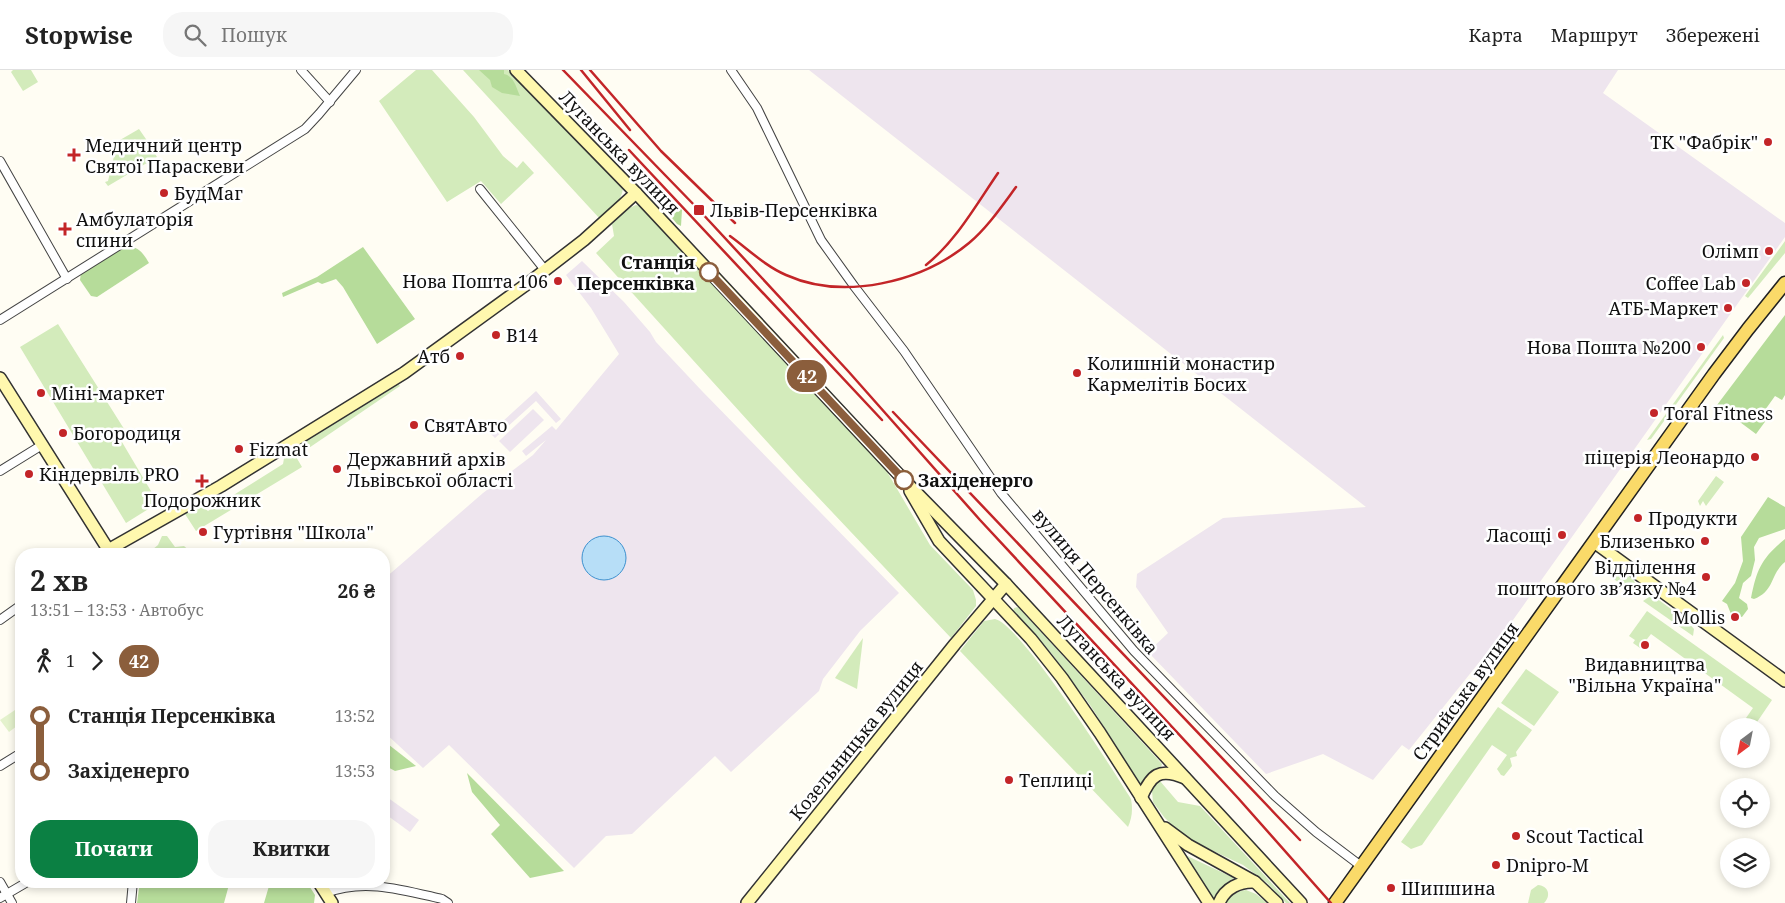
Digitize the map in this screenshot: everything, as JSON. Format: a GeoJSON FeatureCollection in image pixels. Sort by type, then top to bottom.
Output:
{"type":"FeatureCollection","features":[{"type":"Feature","properties":{"kind":"main road","name":"Луганська вулиця"},"geometry":{"type":"LineString","coordinates":[[516,70],[636,193],[903,478],[1006,584],[1301,903]]}},
{"type":"Feature","properties":{"kind":"main road"},"geometry":{"type":"LineString","coordinates":[[113,548],[221,486],[404,373],[584,240],[636,193]]}},
{"type":"Feature","properties":{"kind":"main road","name":"Стрийська вулиця"},"geometry":{"type":"LineString","coordinates":[[1337,899],[1742,336],[1785,283]]}},
{"type":"Feature","properties":{"kind":"main road"},"geometry":{"type":"LineString","coordinates":[[0,378],[104,548]]}},
{"type":"Feature","properties":{"kind":"main road","name":"Луганська вулиця"},"geometry":{"type":"LineString","coordinates":[[903,478],[939,541],[1030,639],[1062,678],[1209,903]]}},
{"type":"Feature","properties":{"kind":"main road"},"geometry":{"type":"LineString","coordinates":[[1594,542],[1785,681]]}},
{"type":"Feature","properties":{"kind":"main road","name":"Козельницька вулиця"},"geometry":{"type":"LineString","coordinates":[[747,903],[1006,584]]}},
{"type":"Feature","properties":{"kind":"main road"},"geometry":{"type":"LineString","coordinates":[[1141,798],[1150,780],[1157,774],[1172,773],[1188,780]]}},
{"type":"Feature","properties":{"kind":"main road","name":"Луганська вулиця"},"geometry":{"type":"LineString","coordinates":[[1154,817],[1172,834],[1188,845],[1255,882],[1277,903]]}},
{"type":"Feature","properties":{"kind":"main road"},"geometry":{"type":"LineString","coordinates":[[1219,903],[1224,894],[1233,886],[1244,882],[1255,882]]}},
{"type":"Feature","properties":{"kind":"street"},"geometry":{"type":"LineString","coordinates":[[301,70],[330,102]]}},
{"type":"Feature","properties":{"kind":"street"},"geometry":{"type":"LineString","coordinates":[[0,320],[305,129],[356,70]]}},
{"type":"Feature","properties":{"kind":"street","name":"вулиця Персенківка"},"geometry":{"type":"LineString","coordinates":[[731,70],[757,108],[821,240],[904,352],[1001,493],[1134,651],[1275,796],[1316,832],[1361,866]]}},
{"type":"Feature","properties":{"kind":"street"},"geometry":{"type":"LineString","coordinates":[[0,161],[68,279]]}},
{"type":"Feature","properties":{"kind":"street"},"geometry":{"type":"LineString","coordinates":[[480,189],[545,270]]}},
{"type":"Feature","properties":{"kind":"street"},"geometry":{"type":"LineString","coordinates":[[0,470],[42,445]]}},
{"type":"Feature","properties":{"kind":"street"},"geometry":{"type":"LineString","coordinates":[[0,620],[15,609]]}},
{"type":"Feature","properties":{"kind":"street"},"geometry":{"type":"LineString","coordinates":[[0,766],[15,756]]}},
{"type":"Feature","properties":{"kind":"street"},"geometry":{"type":"LineString","coordinates":[[0,882],[12,903]]}},
{"type":"Feature","properties":{"kind":"street"},"geometry":{"type":"LineString","coordinates":[[0,898],[17,888]]}},
{"type":"Feature","properties":{"kind":"street"},"geometry":{"type":"LineString","coordinates":[[131,903],[133,888]]}},
{"type":"Feature","properties":{"kind":"street"},"geometry":{"type":"LineString","coordinates":[[329,898],[343,888]]}},
{"type":"Feature","properties":{"kind":"street"},"geometry":{"type":"LineString","coordinates":[[388,888],[442,899],[448,903]]}},
{"type":"Feature","properties":{"kind":"shaded area"},"geometry":{"type":"Polygon","coordinates":[[[809,70],[1618,70],[1603,93],[1785,223],[1785,237],[1513,620],[1409,750],[1402,745],[1373,780],[1323,754],[1266,774],[1148,652],[1168,633],[1136,587],[1137,574],[1223,518],[1366,507],[809,70]]]}},
{"type":"Feature","properties":{"kind":"shaded area"},"geometry":{"type":"Polygon","coordinates":[[[582,261],[624,302],[650,332],[656,342],[702,391],[899,593],[860,631],[823,679],[819,691],[731,772],[715,756],[632,834],[606,836],[574,868],[449,745],[423,768],[390,738],[390,574],[483,493],[533,455],[546,440],[526,456],[522,451],[552,426],[556,430],[619,354],[591,308],[566,275],[582,261]]]}},
{"type":"Feature","properties":{"kind":"shaded area"},"geometry":{"type":"Polygon","coordinates":[[[536,391],[561,419],[556,423],[536,401],[495,438],[490,433],[536,391]]]}},
{"type":"Feature","properties":{"kind":"shaded area"},"geometry":{"type":"Polygon","coordinates":[[[533,409],[544,420],[510,452],[499,441],[533,409]]]}},
{"type":"Feature","properties":{"kind":"shaded area"},"geometry":{"type":"Polygon","coordinates":[[[390,799],[419,820],[410,832],[390,817],[390,799]]]}},
{"type":"Feature","properties":{"kind":"green space"},"geometry":{"type":"Polygon","coordinates":[[[13,70],[31,70],[38,82],[23,91],[11,72],[13,70]]]}},
{"type":"Feature","properties":{"kind":"green space"},"geometry":{"type":"Polygon","coordinates":[[[416,70],[432,70],[474,117],[503,156],[517,168],[523,161],[534,173],[501,204],[481,181],[447,202],[379,101],[416,70]]]}},
{"type":"Feature","properties":{"kind":"green space"},"geometry":{"type":"Polygon","coordinates":[[[463,70],[508,70],[623,186],[621,196],[616,204],[600,219],[463,70]]]}},
{"type":"Feature","properties":{"kind":"green space"},"geometry":{"type":"Polygon","coordinates":[[[479,70],[504,70],[504,74],[514,82],[520,96],[502,93],[492,87],[490,80],[479,70]]]}},
{"type":"Feature","properties":{"kind":"green space"},"geometry":{"type":"Polygon","coordinates":[[[139,129],[148,142],[145,144],[146,146],[149,144],[157,157],[108,186],[105,182],[108,181],[116,148],[122,144],[120,140],[139,129]]]}},
{"type":"Feature","properties":{"kind":"green space"},"geometry":{"type":"Polygon","coordinates":[[[661,194],[664,196],[665,201],[682,210],[681,226],[677,224],[659,202],[661,194]]]}},
{"type":"Feature","properties":{"kind":"green space"},"geometry":{"type":"Polygon","coordinates":[[[636,205],[640,206],[704,276],[713,282],[886,470],[930,545],[973,590],[976,606],[951,638],[799,477],[596,253],[614,236],[612,224],[627,209],[636,205]]]}},
{"type":"Feature","properties":{"kind":"green space"},"geometry":{"type":"Polygon","coordinates":[[[1785,241],[1785,253],[1748,298],[1745,296],[1785,241]]]}},
{"type":"Feature","properties":{"kind":"green space"},"geometry":{"type":"Polygon","coordinates":[[[127,246],[140,251],[149,263],[97,297],[91,296],[80,280],[81,273],[127,246]]]}},
{"type":"Feature","properties":{"kind":"green space"},"geometry":{"type":"Polygon","coordinates":[[[363,247],[415,319],[377,344],[343,287],[336,279],[322,284],[318,282],[283,297],[282,293],[317,277],[363,247]]]}},
{"type":"Feature","properties":{"kind":"green space"},"geometry":{"type":"Polygon","coordinates":[[[1785,315],[1785,395],[1782,400],[1775,396],[1765,410],[1770,415],[1756,434],[1717,405],[1785,315]]]}},
{"type":"Feature","properties":{"kind":"green space"},"geometry":{"type":"Polygon","coordinates":[[[58,324],[126,432],[119,437],[158,503],[126,523],[20,347],[58,324]]]}},
{"type":"Feature","properties":{"kind":"green space"},"geometry":{"type":"Polygon","coordinates":[[[1723,335],[1724,338],[1651,439],[1647,440],[1723,335]]]}},
{"type":"Feature","properties":{"kind":"green space"},"geometry":{"type":"Polygon","coordinates":[[[398,383],[400,386],[300,454],[303,442],[398,383]]]}},
{"type":"Feature","properties":{"kind":"green space"},"geometry":{"type":"Polygon","coordinates":[[[288,452],[295,455],[302,467],[196,531],[185,514],[200,505],[208,511],[283,464],[285,453],[288,452]]]}},
{"type":"Feature","properties":{"kind":"green space"},"geometry":{"type":"Polygon","coordinates":[[[1716,476],[1724,482],[1706,506],[1703,501],[1700,506],[1698,501],[1716,476]]]}},
{"type":"Feature","properties":{"kind":"green space"},"geometry":{"type":"Polygon","coordinates":[[[1768,497],[1785,507],[1785,529],[1759,538],[1754,547],[1755,560],[1751,576],[1743,583],[1739,598],[1747,604],[1748,609],[1742,617],[1731,614],[1727,604],[1722,601],[1735,583],[1743,561],[1741,537],[1768,497]]]}},
{"type":"Feature","properties":{"kind":"green space"},"geometry":{"type":"Polygon","coordinates":[[[162,536],[167,536],[175,547],[184,546],[186,548],[154,548],[162,536]]]}},
{"type":"Feature","properties":{"kind":"green space"},"geometry":{"type":"Polygon","coordinates":[[[1785,539],[1785,562],[1780,567],[1766,592],[1754,599],[1751,598],[1758,571],[1762,564],[1771,552],[1785,539]]]}},
{"type":"Feature","properties":{"kind":"green space"},"geometry":{"type":"Polygon","coordinates":[[[1609,563],[1633,579],[1635,583],[1633,593],[1611,577],[1609,563]]]}},
{"type":"Feature","properties":{"kind":"green space"},"geometry":{"type":"Polygon","coordinates":[[[1652,595],[1686,620],[1694,629],[1693,636],[1643,601],[1652,595]]]}},
{"type":"Feature","properties":{"kind":"green space"},"geometry":{"type":"Polygon","coordinates":[[[1018,607],[1162,764],[1160,771],[1143,788],[1090,705],[1052,654],[1013,611],[1014,608],[1018,607]]]}},
{"type":"Feature","properties":{"kind":"green space"},"geometry":{"type":"Polygon","coordinates":[[[1647,611],[1772,700],[1760,718],[1746,718],[1753,708],[1651,634],[1640,648],[1633,643],[1635,640],[1629,636],[1647,611]]]}},
{"type":"Feature","properties":{"kind":"green space"},"geometry":{"type":"Polygon","coordinates":[[[995,619],[1007,627],[1024,645],[1044,671],[1066,700],[1121,783],[1132,803],[1132,813],[1128,827],[960,651],[984,621],[995,619]]]}},
{"type":"Feature","properties":{"kind":"green space"},"geometry":{"type":"Polygon","coordinates":[[[863,638],[857,689],[835,678],[863,638]]]}},
{"type":"Feature","properties":{"kind":"green space"},"geometry":{"type":"Polygon","coordinates":[[[1526,669],[1559,692],[1534,726],[1501,703],[1526,669]]]}},
{"type":"Feature","properties":{"kind":"green space"},"geometry":{"type":"Polygon","coordinates":[[[1498,707],[1532,730],[1516,752],[1517,756],[1510,758],[1512,766],[1504,776],[1501,775],[1497,769],[1507,755],[1492,745],[1422,845],[1411,849],[1401,842],[1498,707]]]}},
{"type":"Feature","properties":{"kind":"green space"},"geometry":{"type":"Polygon","coordinates":[[[15,710],[15,728],[9,732],[0,720],[15,710]]]}},
{"type":"Feature","properties":{"kind":"green space"},"geometry":{"type":"Polygon","coordinates":[[[390,746],[416,766],[395,771],[390,768],[390,746]]]}},
{"type":"Feature","properties":{"kind":"green space"},"geometry":{"type":"Polygon","coordinates":[[[467,773],[564,871],[530,878],[491,834],[500,825],[472,792],[467,773]]]}},
{"type":"Feature","properties":{"kind":"green space"},"geometry":{"type":"Polygon","coordinates":[[[1160,781],[1178,802],[1200,806],[1290,903],[1286,903],[1267,883],[1243,865],[1192,841],[1180,833],[1164,817],[1153,802],[1152,791],[1154,786],[1160,781]]]}},
{"type":"Feature","properties":{"kind":"green space"},"geometry":{"type":"Polygon","coordinates":[[[1181,853],[1234,878],[1221,888],[1212,902],[1181,853]]]}},
{"type":"Feature","properties":{"kind":"green space"},"geometry":{"type":"Polygon","coordinates":[[[1538,885],[1547,889],[1548,897],[1544,903],[1528,903],[1531,890],[1538,885]]]}},
{"type":"Feature","properties":{"kind":"green space"},"geometry":{"type":"Polygon","coordinates":[[[139,888],[228,888],[224,903],[137,903],[139,888]]]}},
{"type":"Feature","properties":{"kind":"green space"},"geometry":{"type":"Polygon","coordinates":[[[268,888],[310,888],[315,895],[314,903],[264,903],[268,888]]]}},
{"type":"Feature","properties":{"kind":"green space"},"geometry":{"type":"Polygon","coordinates":[[[1246,890],[1256,894],[1267,903],[1226,903],[1234,894],[1246,890]]]}},
{"type":"Feature","properties":{"kind":"water"},"geometry":{"type":"Polygon","coordinates":[[[600,536],[608,536],[620,542],[626,558],[620,574],[608,580],[600,580],[588,574],[582,562],[582,554],[588,542],[600,536]]]}},
{"type":"Feature","properties":{"kind":"railway"},"geometry":{"type":"LineString","coordinates":[[563,70],[699,210],[848,371],[980,520],[1238,798],[1331,903]]}},
{"type":"Feature","properties":{"kind":"railway"},"geometry":{"type":"LineString","coordinates":[[581,70],[630,130]]}},
{"type":"Feature","properties":{"kind":"railway"},"geometry":{"type":"LineString","coordinates":[[590,70],[661,151],[735,223]]}},
{"type":"Feature","properties":{"kind":"railway"},"geometry":{"type":"LineString","coordinates":[[629,150],[882,420]]}},
{"type":"Feature","properties":{"kind":"railway"},"geometry":{"type":"LineString","coordinates":[[926,265],[956,234],[998,173]]}},
{"type":"Feature","properties":{"kind":"railway"},"geometry":{"type":"LineString","coordinates":[[730,236],[771,267],[786,275],[809,283],[857,287],[882,283],[906,277],[950,257],[982,231],[1016,187]]}},
{"type":"Feature","properties":{"kind":"railway"},"geometry":{"type":"LineString","coordinates":[[893,412],[1300,840]]}},
{"type":"Feature","properties":{"kind":"bus line","name":"42"},"geometry":{"type":"LineString","coordinates":[[709,272],[904,480]]}},
{"type":"Feature","properties":{"kind":"place","name":"ТК \"Фабрік\""},"geometry":{"type":"Point","coordinates":[1768,142]}},
{"type":"Feature","properties":{"kind":"place","name":"Медичний центр Святої Параскеви"},"geometry":{"type":"Point","coordinates":[74,155]}},
{"type":"Feature","properties":{"kind":"place","name":"БудМаг"},"geometry":{"type":"Point","coordinates":[164,193]}},
{"type":"Feature","properties":{"kind":"place","name":"Львів-Персенківка"},"geometry":{"type":"Point","coordinates":[699,210]}},
{"type":"Feature","properties":{"kind":"place","name":"Амбулаторія спини"},"geometry":{"type":"Point","coordinates":[65,229]}},
{"type":"Feature","properties":{"kind":"place","name":"Олімп"},"geometry":{"type":"Point","coordinates":[1769,251]}},
{"type":"Feature","properties":{"kind":"place","name":"Станція Персенківка"},"geometry":{"type":"Point","coordinates":[709,272]}},
{"type":"Feature","properties":{"kind":"place","name":"Нова Пошта 106"},"geometry":{"type":"Point","coordinates":[558,281]}},
{"type":"Feature","properties":{"kind":"place","name":"Coffee Lab"},"geometry":{"type":"Point","coordinates":[1746,283]}},
{"type":"Feature","properties":{"kind":"place","name":"АТБ-Маркет"},"geometry":{"type":"Point","coordinates":[1728,308]}},
{"type":"Feature","properties":{"kind":"place","name":"В14"},"geometry":{"type":"Point","coordinates":[496,335]}},
{"type":"Feature","properties":{"kind":"place","name":"Нова Пошта №200"},"geometry":{"type":"Point","coordinates":[1701,347]}},
{"type":"Feature","properties":{"kind":"place","name":"Атб"},"geometry":{"type":"Point","coordinates":[460,356]}},
{"type":"Feature","properties":{"kind":"place","name":"Колишній монастир Кармелітів Босих"},"geometry":{"type":"Point","coordinates":[1077,373]}},
{"type":"Feature","properties":{"kind":"place","name":"Міні-маркет"},"geometry":{"type":"Point","coordinates":[41,393]}},
{"type":"Feature","properties":{"kind":"place","name":"Toral Fitness"},"geometry":{"type":"Point","coordinates":[1654,413]}},
{"type":"Feature","properties":{"kind":"place","name":"СвятАвто"},"geometry":{"type":"Point","coordinates":[414,425]}},
{"type":"Feature","properties":{"kind":"place","name":"Богородиця"},"geometry":{"type":"Point","coordinates":[63,433]}},
{"type":"Feature","properties":{"kind":"place","name":"Fizmat"},"geometry":{"type":"Point","coordinates":[239,449]}},
{"type":"Feature","properties":{"kind":"place","name":"піцерія Леонардо"},"geometry":{"type":"Point","coordinates":[1755,457]}},
{"type":"Feature","properties":{"kind":"place","name":"Державний архів Львівської області"},"geometry":{"type":"Point","coordinates":[337,469]}},
{"type":"Feature","properties":{"kind":"place","name":"Кіндервіль PRO"},"geometry":{"type":"Point","coordinates":[29,474]}},
{"type":"Feature","properties":{"kind":"place","name":"Західенерго"},"geometry":{"type":"Point","coordinates":[904,480]}},
{"type":"Feature","properties":{"kind":"place","name":"Подорожник"},"geometry":{"type":"Point","coordinates":[202,481]}},
{"type":"Feature","properties":{"kind":"place","name":"Продукти"},"geometry":{"type":"Point","coordinates":[1638,518]}},
{"type":"Feature","properties":{"kind":"place","name":"Гуртівня \"Школа\""},"geometry":{"type":"Point","coordinates":[203,532]}},
{"type":"Feature","properties":{"kind":"place","name":"Ласощі"},"geometry":{"type":"Point","coordinates":[1562,535]}},
{"type":"Feature","properties":{"kind":"place","name":"Близенько"},"geometry":{"type":"Point","coordinates":[1705,541]}},
{"type":"Feature","properties":{"kind":"place","name":"Відділення поштового зв’язку №4"},"geometry":{"type":"Point","coordinates":[1706,577]}},
{"type":"Feature","properties":{"kind":"place","name":"Mollis"},"geometry":{"type":"Point","coordinates":[1735,617]}},
{"type":"Feature","properties":{"kind":"place","name":"Видавництва \"Вільна Україна\""},"geometry":{"type":"Point","coordinates":[1645,645]}},
{"type":"Feature","properties":{"kind":"place","name":"Теплиці"},"geometry":{"type":"Point","coordinates":[1009,780]}},
{"type":"Feature","properties":{"kind":"place","name":"Scout Tactical"},"geometry":{"type":"Point","coordinates":[1516,836]}},
{"type":"Feature","properties":{"kind":"place","name":"Dnipro-M"},"geometry":{"type":"Point","coordinates":[1496,865]}},
{"type":"Feature","properties":{"kind":"place","name":"Шипшина"},"geometry":{"type":"Point","coordinates":[1391,888]}}]}
